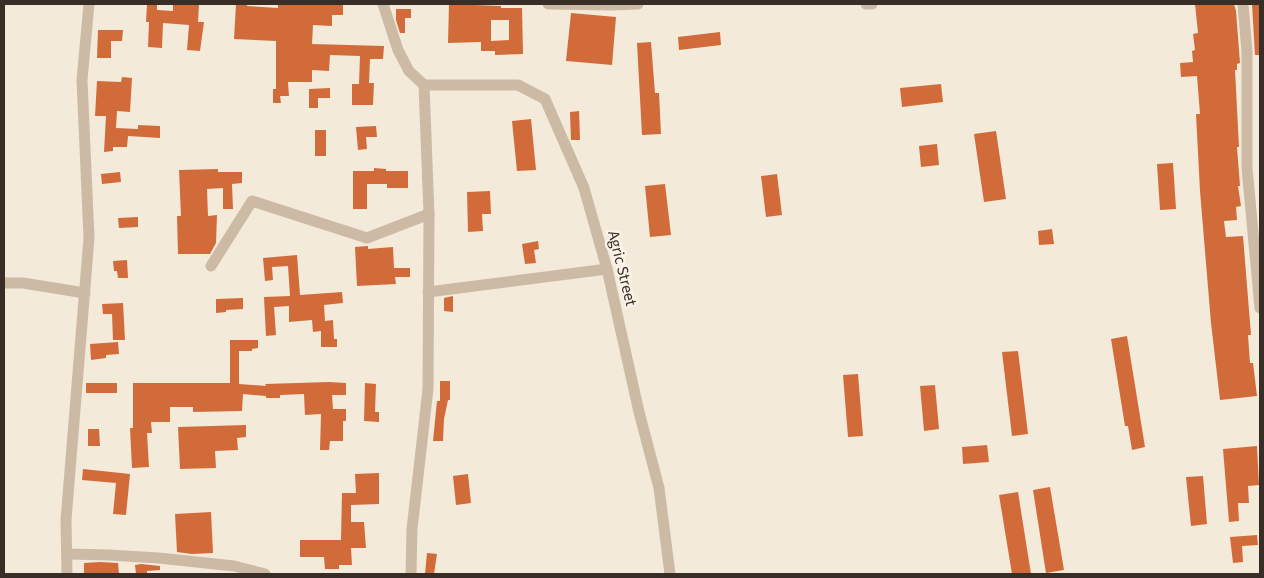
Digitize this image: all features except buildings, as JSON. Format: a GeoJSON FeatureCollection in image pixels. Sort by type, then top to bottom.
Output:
{"type":"FeatureCollection","features":[{"type":"Feature","properties":{"kind":"street"},"geometry":{"type":"LineString","coordinates":[[67,574],[66,520],[89,238],[82,80],[89,4]]}},
{"type":"Feature","properties":{"kind":"street"},"geometry":{"type":"LineString","coordinates":[[383,4],[398,50],[409,71],[424,85],[430,214],[428,389],[412,528],[411,574]]}},
{"type":"Feature","properties":{"kind":"street"},"geometry":{"type":"LineString","coordinates":[[548,4],[638,4]]}},
{"type":"Feature","properties":{"kind":"street"},"geometry":{"type":"LineString","coordinates":[[866,4],[872,4]]}},
{"type":"Feature","properties":{"kind":"street"},"geometry":{"type":"LineString","coordinates":[[1243,4],[1247,52],[1247,168],[1260,308]]}},
{"type":"Feature","properties":{"kind":"street","name":"Agric Street"},"geometry":{"type":"LineString","coordinates":[[424,85],[518,85],[545,99],[584,188],[607,268],[639,412],[659,488],[670,574]]}},
{"type":"Feature","properties":{"kind":"street"},"geometry":{"type":"LineString","coordinates":[[211,266],[252,201],[367,238],[430,214]]}},
{"type":"Feature","properties":{"kind":"street"},"geometry":{"type":"LineString","coordinates":[[428,292],[607,268]]}},
{"type":"Feature","properties":{"kind":"street"},"geometry":{"type":"LineString","coordinates":[[4,283],[23,282],[85,293]]}},
{"type":"Feature","properties":{"kind":"street"},"geometry":{"type":"LineString","coordinates":[[67,554],[109,554],[159,558],[234,566],[265,574]]}}]}
